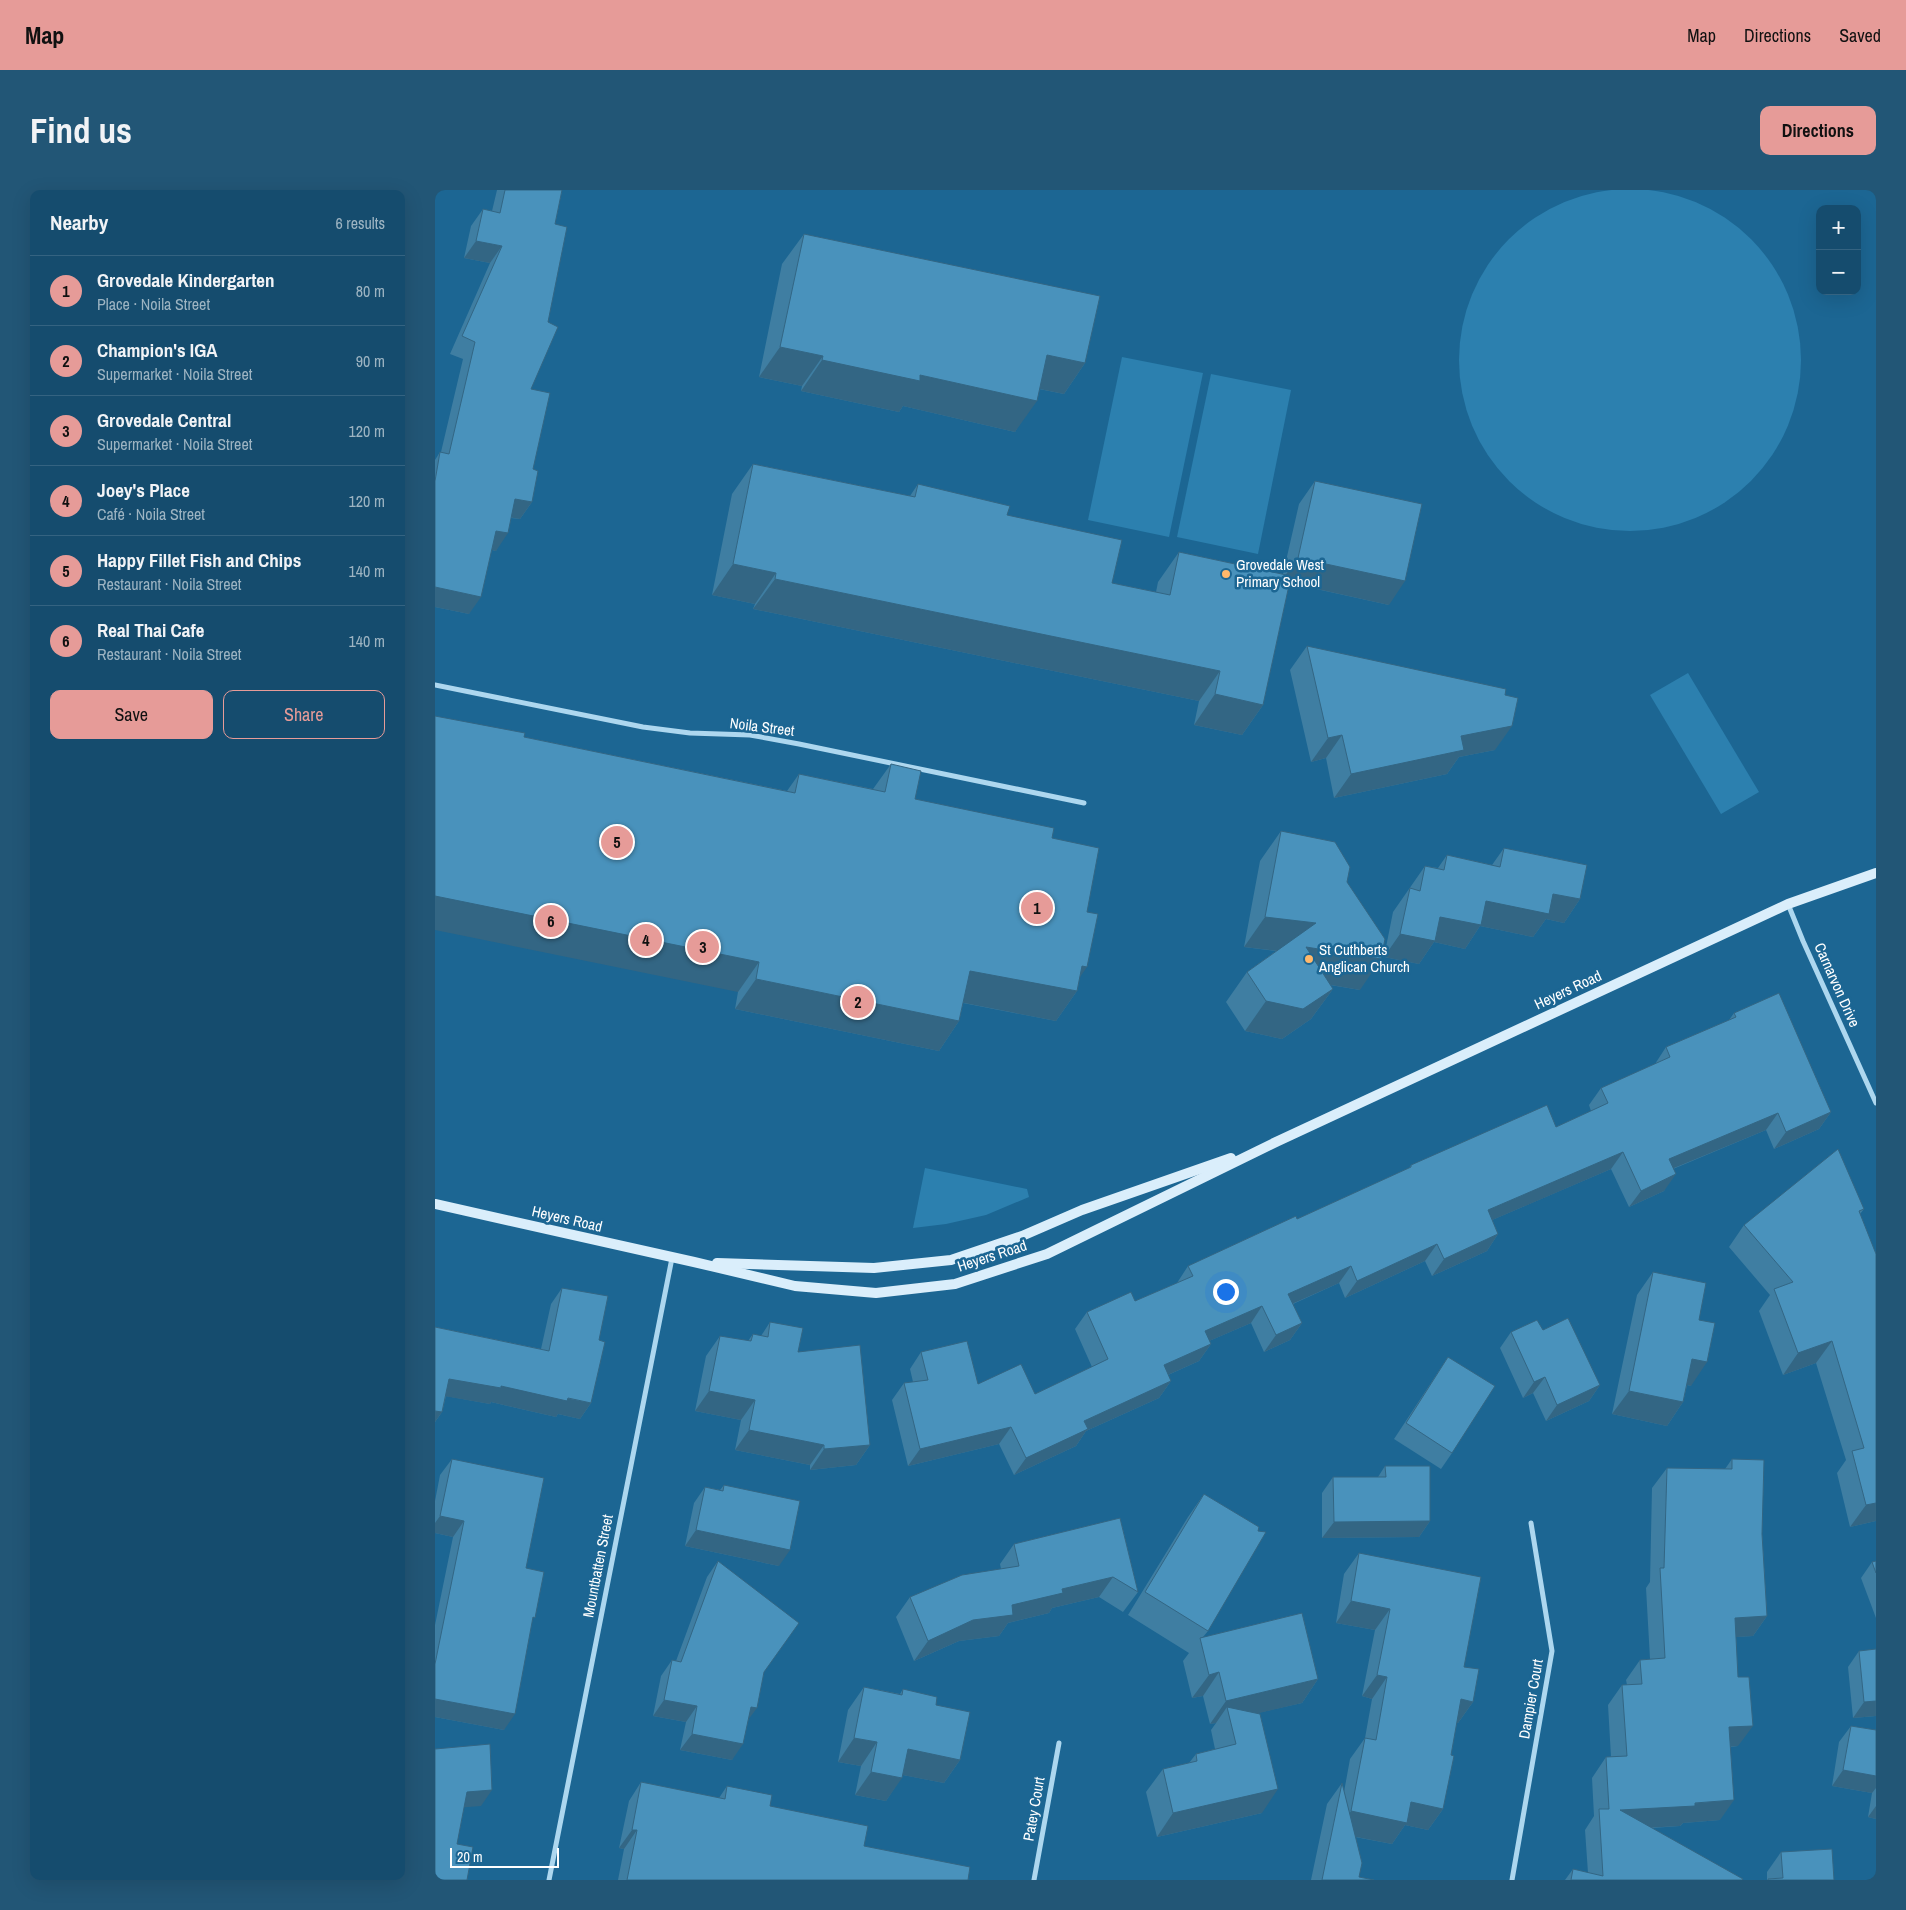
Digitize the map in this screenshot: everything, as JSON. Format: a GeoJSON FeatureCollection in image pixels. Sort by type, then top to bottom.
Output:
{"type":"FeatureCollection","features":[{"type":"Feature","properties":{"kind":"street","name":"Noila Street"},"geometry":{"type":"LineString","coordinates":[[435,685],[643,727],[690,733],[750,735],[1084,803]]}},
{"type":"Feature","properties":{"kind":"street","name":"Heyers Road"},"geometry":{"type":"LineString","coordinates":[[435,1204],[795,1286],[875,1293],[955,1284],[1047,1254],[1276,1142],[1788,904],[1876,872]]}},
{"type":"Feature","properties":{"kind":"street","name":"Carnarvon Drive"},"geometry":{"type":"LineString","coordinates":[[1788,904],[1876,1103]]}},
{"type":"Feature","properties":{"kind":"street","name":"Heyers Road"},"geometry":{"type":"LineString","coordinates":[[694,1262],[873,1268],[951,1260],[1022,1236],[1082,1210],[1276,1142]]}},
{"type":"Feature","properties":{"kind":"street","name":"Mountbatten Street"},"geometry":{"type":"LineString","coordinates":[[549,1880],[672,1257]]}},
{"type":"Feature","properties":{"kind":"street","name":"Dampier Court"},"geometry":{"type":"LineString","coordinates":[[1512,1880],[1552,1651],[1531,1523]]}},
{"type":"Feature","properties":{"kind":"street","name":"Patey Court"},"geometry":{"type":"LineString","coordinates":[[1034,1880],[1059,1743]]}},
{"type":"Feature","properties":{"kind":"shaded area"},"geometry":{"type":"Polygon","coordinates":[[[1630,189],[1663,192],[1696,202],[1725,218],[1751,239],[1772,265],[1788,294],[1798,327],[1801,360],[1798,393],[1788,426],[1772,455],[1751,481],[1725,502],[1696,518],[1663,528],[1630,531],[1597,528],[1564,518],[1535,502],[1509,481],[1488,455],[1472,426],[1462,393],[1459,360],[1462,327],[1472,294],[1488,265],[1509,239],[1535,218],[1564,202],[1597,192],[1630,189]]]}},
{"type":"Feature","properties":{"kind":"shaded area"},"geometry":{"type":"Polygon","coordinates":[[[1122,357],[1203,373],[1169,537],[1088,520],[1122,357]]]}},
{"type":"Feature","properties":{"kind":"shaded area"},"geometry":{"type":"Polygon","coordinates":[[[1211,374],[1291,390],[1258,554],[1177,537],[1211,374]]]}},
{"type":"Feature","properties":{"kind":"shaded area"},"geometry":{"type":"Polygon","coordinates":[[[1688,673],[1759,792],[1721,814],[1650,695],[1688,673]]]}},
{"type":"Feature","properties":{"kind":"shaded area"},"geometry":{"type":"Polygon","coordinates":[[[925,1168],[1027,1189],[1029,1197],[986,1215],[946,1224],[913,1228],[925,1168]]]}},
{"type":"Feature","properties":{"kind":"building"},"geometry":{"type":"Polygon","coordinates":[[[505,190],[562,190],[555,224],[567,227],[548,322],[558,327],[531,389],[550,393],[533,469],[538,471],[532,502],[515,499],[508,533],[496,531],[481,597],[435,587],[435,481],[440,452],[449,454],[475,342],[462,336],[502,246],[476,241],[483,209],[500,213],[505,190]]]}},
{"type":"Feature","properties":{"kind":"building"},"geometry":{"type":"Polygon","coordinates":[[[804,234],[1100,296],[1085,363],[1047,355],[1037,401],[920,375],[920,381],[822,360],[823,356],[780,347],[804,234]]]}},
{"type":"Feature","properties":{"kind":"building"},"geometry":{"type":"Polygon","coordinates":[[[753,464],[915,497],[918,484],[1010,506],[1007,515],[1122,540],[1112,583],[1170,595],[1179,552],[1291,576],[1263,705],[1215,694],[1220,671],[775,579],[776,573],[733,564],[753,464]]]}},
{"type":"Feature","properties":{"kind":"building"},"geometry":{"type":"Polygon","coordinates":[[[1315,481],[1422,504],[1405,581],[1298,558],[1315,481]]]}},
{"type":"Feature","properties":{"kind":"building"},"geometry":{"type":"Polygon","coordinates":[[[1307,646],[1506,689],[1505,695],[1518,698],[1512,726],[1461,736],[1464,750],[1351,774],[1342,735],[1328,738],[1307,646]]]}},
{"type":"Feature","properties":{"kind":"building"},"geometry":{"type":"Polygon","coordinates":[[[435,716],[525,733],[524,737],[795,793],[799,774],[885,792],[891,764],[921,771],[915,799],[1054,828],[1052,838],[1099,848],[1087,912],[1098,914],[1087,967],[1082,966],[1077,991],[970,971],[959,1021],[756,979],[759,962],[435,896],[435,716]]]}},
{"type":"Feature","properties":{"kind":"building"},"geometry":{"type":"Polygon","coordinates":[[[1281,831],[1335,842],[1350,867],[1347,882],[1385,939],[1381,959],[1306,947],[1333,989],[1303,1009],[1266,1001],[1247,972],[1316,923],[1265,917],[1281,831]]]}},
{"type":"Feature","properties":{"kind":"building"},"geometry":{"type":"Polygon","coordinates":[[[1504,848],[1587,865],[1580,899],[1553,894],[1549,914],[1486,901],[1481,925],[1440,917],[1435,941],[1400,934],[1410,888],[1420,891],[1425,866],[1444,870],[1447,855],[1500,867],[1504,848]]]}},
{"type":"Feature","properties":{"kind":"building"},"geometry":{"type":"Polygon","coordinates":[[[1779,993],[1831,1112],[1786,1132],[1778,1113],[1669,1159],[1676,1174],[1641,1191],[1623,1152],[1488,1210],[1498,1234],[1444,1259],[1437,1244],[1357,1281],[1351,1266],[1288,1294],[1302,1323],[1276,1335],[1262,1306],[1205,1331],[1211,1344],[1164,1365],[1171,1381],[1084,1421],[1088,1429],[1026,1458],[1011,1427],[920,1449],[904,1383],[928,1380],[921,1352],[967,1341],[978,1384],[1021,1364],[1035,1394],[1108,1359],[1087,1312],[1131,1292],[1135,1301],[1193,1276],[1188,1266],[1296,1216],[1297,1219],[1411,1167],[1411,1165],[1547,1105],[1556,1127],[1608,1103],[1601,1088],[1670,1057],[1666,1047],[1736,1017],[1734,1013],[1779,993]]]}},
{"type":"Feature","properties":{"kind":"building"},"geometry":{"type":"Polygon","coordinates":[[[1838,1149],[1864,1209],[1859,1211],[1876,1254],[1876,1503],[1866,1505],[1852,1451],[1864,1448],[1832,1341],[1798,1353],[1774,1289],[1793,1282],[1744,1225],[1838,1149]]]}},
{"type":"Feature","properties":{"kind":"building"},"geometry":{"type":"Polygon","coordinates":[[[1653,1272],[1706,1283],[1699,1320],[1715,1323],[1707,1362],[1692,1359],[1683,1402],[1629,1391],[1653,1272]]]}},
{"type":"Feature","properties":{"kind":"building"},"geometry":{"type":"Polygon","coordinates":[[[562,1288],[608,1296],[599,1340],[605,1342],[591,1403],[568,1398],[567,1401],[501,1386],[501,1388],[449,1379],[442,1412],[435,1411],[435,1327],[549,1351],[562,1288]]]}},
{"type":"Feature","properties":{"kind":"building"},"geometry":{"type":"Polygon","coordinates":[[[1568,1318],[1600,1385],[1557,1405],[1545,1377],[1534,1382],[1511,1332],[1537,1320],[1543,1330],[1568,1318]]]}},
{"type":"Feature","properties":{"kind":"building"},"geometry":{"type":"Polygon","coordinates":[[[770,1322],[803,1328],[798,1352],[860,1345],[870,1445],[824,1449],[824,1445],[749,1430],[755,1400],[709,1391],[720,1336],[751,1341],[753,1334],[768,1337],[770,1322]]]}},
{"type":"Feature","properties":{"kind":"building"},"geometry":{"type":"Polygon","coordinates":[[[1448,1357],[1495,1386],[1452,1453],[1406,1423],[1448,1357]]]}},
{"type":"Feature","properties":{"kind":"building"},"geometry":{"type":"Polygon","coordinates":[[[452,1459],[544,1478],[526,1568],[544,1572],[535,1618],[533,1617],[515,1714],[435,1699],[435,1664],[464,1521],[440,1516],[452,1459]]]}},
{"type":"Feature","properties":{"kind":"building"},"geometry":{"type":"Polygon","coordinates":[[[1732,1459],[1764,1460],[1762,1534],[1767,1616],[1735,1618],[1738,1677],[1749,1677],[1753,1726],[1729,1727],[1734,1800],[1695,1803],[1695,1806],[1620,1810],[1743,1879],[1571,1880],[1573,1869],[1603,1876],[1599,1809],[1609,1809],[1606,1757],[1627,1756],[1622,1685],[1642,1684],[1640,1660],[1665,1658],[1660,1568],[1664,1568],[1667,1468],[1732,1469],[1732,1459]]]}},
{"type":"Feature","properties":{"kind":"building"},"geometry":{"type":"Polygon","coordinates":[[[1385,1466],[1430,1466],[1430,1521],[1334,1522],[1333,1477],[1386,1477],[1385,1466]]]}},
{"type":"Feature","properties":{"kind":"building"},"geometry":{"type":"Polygon","coordinates":[[[724,1485],[800,1501],[790,1550],[696,1530],[705,1487],[723,1491],[724,1485]]]}},
{"type":"Feature","properties":{"kind":"building"},"geometry":{"type":"Polygon","coordinates":[[[1204,1494],[1259,1527],[1258,1531],[1266,1532],[1208,1631],[1145,1592],[1204,1494]]]}},
{"type":"Feature","properties":{"kind":"building"},"geometry":{"type":"Polygon","coordinates":[[[1120,1518],[1138,1592],[1113,1577],[1062,1589],[1063,1593],[1012,1605],[1013,1615],[973,1620],[928,1641],[910,1597],[962,1575],[1019,1566],[1014,1544],[1120,1518]]]}},
{"type":"Feature","properties":{"kind":"building"},"geometry":{"type":"Polygon","coordinates":[[[1359,1553],[1481,1577],[1464,1667],[1479,1669],[1473,1702],[1461,1699],[1451,1755],[1454,1756],[1443,1809],[1411,1802],[1407,1823],[1351,1811],[1365,1738],[1376,1740],[1387,1677],[1377,1675],[1390,1609],[1351,1601],[1359,1553]]]}},
{"type":"Feature","properties":{"kind":"building"},"geometry":{"type":"Polygon","coordinates":[[[718,1561],[799,1623],[764,1672],[757,1708],[751,1707],[743,1744],[692,1734],[697,1706],[664,1700],[672,1660],[681,1662],[718,1561]]]}},
{"type":"Feature","properties":{"kind":"building"},"geometry":{"type":"Polygon","coordinates":[[[1876,1561],[1876,1573],[1872,1562],[1876,1561]]]}},
{"type":"Feature","properties":{"kind":"building"},"geometry":{"type":"Polygon","coordinates":[[[1302,1613],[1318,1679],[1226,1701],[1219,1672],[1209,1675],[1200,1638],[1302,1613]]]}},
{"type":"Feature","properties":{"kind":"building"},"geometry":{"type":"Polygon","coordinates":[[[1876,1649],[1876,1701],[1864,1702],[1859,1651],[1876,1649]]]}},
{"type":"Feature","properties":{"kind":"building"},"geometry":{"type":"Polygon","coordinates":[[[864,1687],[902,1695],[903,1689],[937,1697],[936,1705],[970,1712],[960,1760],[908,1749],[902,1778],[871,1772],[877,1742],[854,1738],[864,1687]]]}},
{"type":"Feature","properties":{"kind":"building"},"geometry":{"type":"Polygon","coordinates":[[[1227,1707],[1260,1714],[1278,1789],[1173,1813],[1163,1769],[1197,1761],[1196,1754],[1236,1744],[1227,1707]]]}},
{"type":"Feature","properties":{"kind":"building"},"geometry":{"type":"Polygon","coordinates":[[[1851,1726],[1876,1730],[1876,1776],[1843,1770],[1851,1726]]]}},
{"type":"Feature","properties":{"kind":"building"},"geometry":{"type":"Polygon","coordinates":[[[490,1744],[492,1790],[467,1792],[457,1844],[473,1847],[467,1880],[435,1880],[435,1749],[490,1744]]]}},
{"type":"Feature","properties":{"kind":"building"},"geometry":{"type":"Polygon","coordinates":[[[641,1782],[725,1799],[727,1786],[772,1795],[770,1806],[868,1826],[864,1846],[970,1867],[968,1880],[627,1880],[637,1830],[632,1830],[641,1782]]]}},
{"type":"Feature","properties":{"kind":"building"},"geometry":{"type":"Polygon","coordinates":[[[1342,1783],[1362,1863],[1359,1877],[1374,1880],[1322,1880],[1342,1783]]]}},
{"type":"Feature","properties":{"kind":"building"},"geometry":{"type":"Polygon","coordinates":[[[1832,1849],[1834,1880],[1768,1880],[1783,1878],[1781,1852],[1832,1849]]]}},
{"type":"Feature","properties":{"kind":"place","name":"Grovedale West Primary School"},"geometry":{"type":"Point","coordinates":[1226,574]}},
{"type":"Feature","properties":{"kind":"place","name":"Happy Fillet Fish and Chips"},"geometry":{"type":"Point","coordinates":[617,842]}},
{"type":"Feature","properties":{"kind":"place","name":"Grovedale Kindergarten"},"geometry":{"type":"Point","coordinates":[1037,908]}},
{"type":"Feature","properties":{"kind":"place","name":"Real Thai Cafe"},"geometry":{"type":"Point","coordinates":[551,921]}},
{"type":"Feature","properties":{"kind":"place","name":"Joey's Place"},"geometry":{"type":"Point","coordinates":[646,940]}},
{"type":"Feature","properties":{"kind":"place","name":"Grovedale Central"},"geometry":{"type":"Point","coordinates":[703,947]}},
{"type":"Feature","properties":{"kind":"place","name":"St Cuthberts Anglican Church"},"geometry":{"type":"Point","coordinates":[1309,959]}},
{"type":"Feature","properties":{"kind":"place","name":"Champion's IGA"},"geometry":{"type":"Point","coordinates":[858,1002]}}]}
